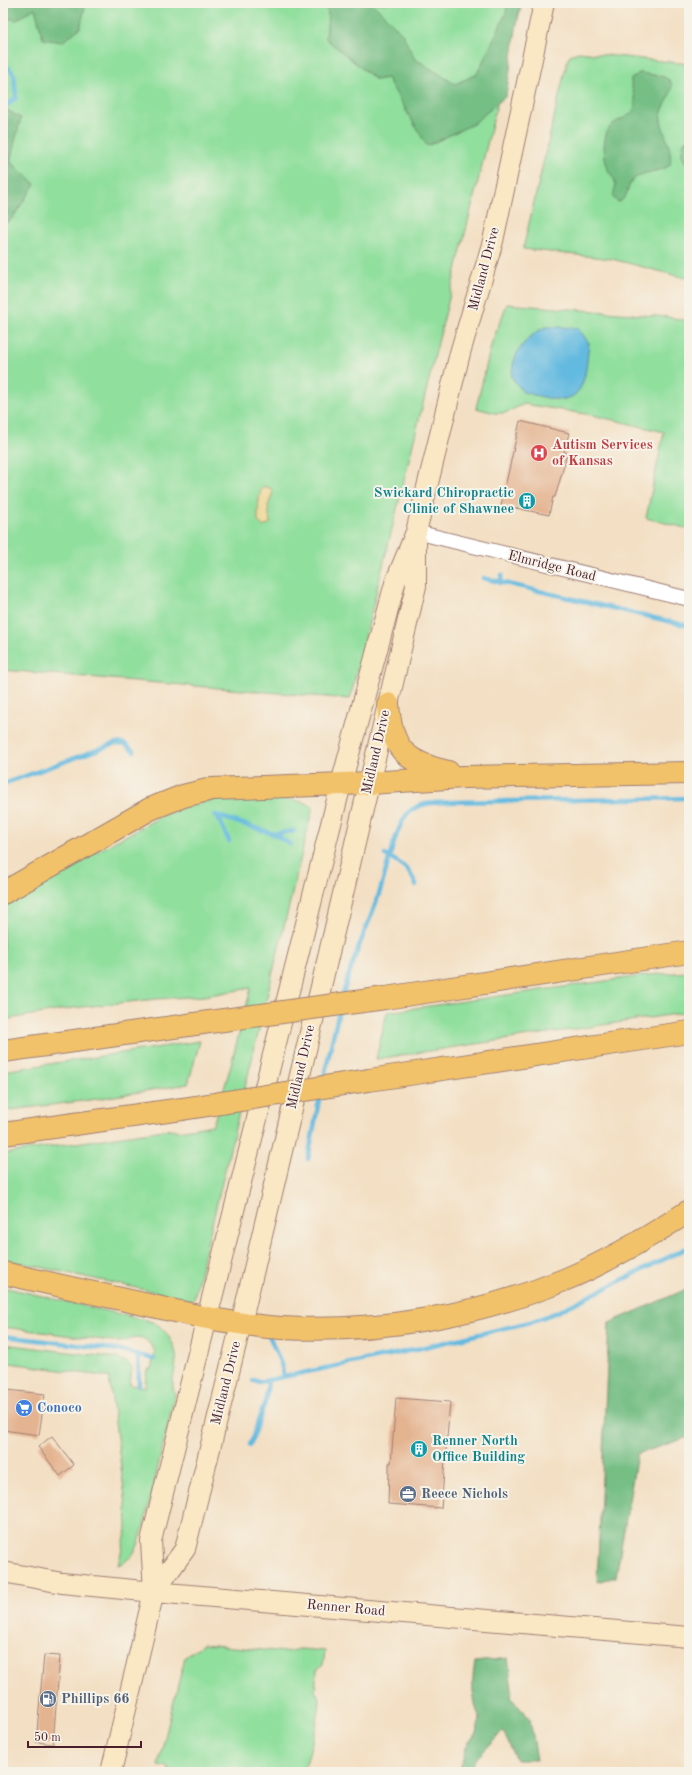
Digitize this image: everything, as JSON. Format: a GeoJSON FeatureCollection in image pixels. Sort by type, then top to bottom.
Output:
{"type":"FeatureCollection","features":[{"type":"Feature","properties":{"kind":"highway"},"geometry":{"type":"LineString","coordinates":[[388,704],[391,728],[394,738],[402,751],[409,758],[426,767],[464,777]]}},
{"type":"Feature","properties":{"kind":"highway"},"geometry":{"type":"LineString","coordinates":[[3,893],[150,809],[182,796],[212,789],[368,783],[464,777],[689,773]]}},
{"type":"Feature","properties":{"kind":"highway"},"geometry":{"type":"LineString","coordinates":[[3,1051],[202,1022],[385,998],[689,952]]}},
{"type":"Feature","properties":{"kind":"highway"},"geometry":{"type":"LineString","coordinates":[[3,1134],[689,1032]]}},
{"type":"Feature","properties":{"kind":"highway"},"geometry":{"type":"LineString","coordinates":[[3,1273],[207,1318],[241,1324],[281,1328],[328,1329],[370,1326],[411,1321],[489,1305],[565,1280],[630,1248],[689,1211]]}},
{"type":"Feature","properties":{"kind":"main road","name":"Midland Drive"},"geometry":{"type":"LineString","coordinates":[[111,1772],[154,1592],[152,1542],[341,784],[395,583],[416,532],[460,353],[493,241],[544,3]]}},
{"type":"Feature","properties":{"kind":"main road","name":"Midland Drive"},"geometry":{"type":"LineString","coordinates":[[154,1592],[185,1549],[241,1324],[368,783],[416,586],[416,532]]}},
{"type":"Feature","properties":{"kind":"main road","name":"Renner Road"},"geometry":{"type":"LineString","coordinates":[[3,1572],[62,1583],[154,1592],[689,1637]]}},
{"type":"Feature","properties":{"kind":"street","name":"Elmridge Road"},"geometry":{"type":"LineString","coordinates":[[416,532],[689,599]]}},
{"type":"Feature","properties":{"kind":"green space"},"geometry":{"type":"Polygon","coordinates":[[[3,3],[522,3],[350,699],[3,670],[3,3]]]}},
{"type":"Feature","properties":{"kind":"green space"},"geometry":{"type":"Polygon","coordinates":[[[3,3],[86,3],[80,28],[62,42],[43,39],[35,8],[16,20],[3,17],[3,3]]]}},
{"type":"Feature","properties":{"kind":"green space"},"geometry":{"type":"Polygon","coordinates":[[[321,3],[372,3],[402,33],[414,58],[455,84],[477,74],[506,13],[507,3],[520,3],[506,96],[473,124],[427,146],[387,78],[376,80],[326,39],[328,12],[321,3]]]}},
{"type":"Feature","properties":{"kind":"green space"},"geometry":{"type":"Polygon","coordinates":[[[578,52],[689,64],[689,279],[612,259],[523,249],[567,62],[570,55],[578,52]]]}},
{"type":"Feature","properties":{"kind":"green space"},"geometry":{"type":"Polygon","coordinates":[[[639,73],[664,77],[670,81],[672,86],[661,120],[671,159],[670,165],[666,168],[646,173],[633,180],[626,196],[618,202],[614,198],[615,182],[609,172],[604,143],[610,127],[631,114],[635,106],[631,79],[639,73]]]}},
{"type":"Feature","properties":{"kind":"green space"},"geometry":{"type":"Polygon","coordinates":[[[3,108],[21,118],[10,161],[35,184],[12,219],[3,225],[3,108]]]}},
{"type":"Feature","properties":{"kind":"green space"},"geometry":{"type":"Polygon","coordinates":[[[689,139],[689,166],[684,161],[682,151],[683,144],[689,139]]]}},
{"type":"Feature","properties":{"kind":"green space"},"geometry":{"type":"Polygon","coordinates":[[[507,304],[668,317],[689,321],[689,529],[646,518],[664,432],[592,415],[524,404],[505,413],[495,413],[476,408],[492,342],[507,304]]]}},
{"type":"Feature","properties":{"kind":"green space"},"geometry":{"type":"Polygon","coordinates":[[[230,798],[272,798],[304,802],[312,807],[312,811],[194,1298],[192,1300],[3,1259],[3,1154],[171,1129],[178,1131],[213,1125],[229,1072],[251,988],[204,996],[156,999],[73,1008],[3,1020],[3,902],[164,815],[197,804],[230,798]]]}},
{"type":"Feature","properties":{"kind":"green space"},"geometry":{"type":"Polygon","coordinates":[[[689,972],[689,1012],[376,1059],[387,1012],[648,975],[689,972]]]}},
{"type":"Feature","properties":{"kind":"green space"},"geometry":{"type":"Polygon","coordinates":[[[200,1041],[188,1084],[90,1100],[3,1111],[3,1071],[200,1041]]]}},
{"type":"Feature","properties":{"kind":"green space"},"geometry":{"type":"Polygon","coordinates":[[[3,1287],[151,1322],[160,1327],[171,1340],[176,1356],[173,1382],[175,1395],[144,1526],[138,1544],[133,1554],[118,1565],[127,1529],[126,1505],[109,1377],[3,1362],[3,1344],[117,1358],[127,1362],[132,1368],[130,1385],[145,1387],[147,1369],[151,1369],[155,1351],[147,1340],[142,1339],[135,1338],[119,1342],[3,1327],[3,1287]]]}},
{"type":"Feature","properties":{"kind":"green space"},"geometry":{"type":"Polygon","coordinates":[[[689,1288],[689,1437],[637,1454],[616,1577],[597,1582],[609,1323],[689,1288]]]}},
{"type":"Feature","properties":{"kind":"green space"},"geometry":{"type":"Polygon","coordinates":[[[203,1644],[285,1652],[300,1649],[325,1651],[323,1665],[317,1670],[315,1691],[320,1698],[316,1721],[317,1723],[304,1772],[173,1772],[168,1770],[167,1767],[158,1765],[185,1657],[203,1644]]]}},
{"type":"Feature","properties":{"kind":"green space"},"geometry":{"type":"Polygon","coordinates":[[[508,1658],[512,1690],[511,1698],[530,1719],[537,1760],[516,1760],[503,1731],[477,1758],[469,1772],[459,1772],[467,1745],[476,1733],[480,1720],[475,1705],[473,1691],[475,1662],[508,1658]]]}},
{"type":"Feature","properties":{"kind":"sand"},"geometry":{"type":"Polygon","coordinates":[[[263,487],[269,487],[273,492],[268,506],[270,523],[264,527],[258,521],[259,498],[263,487]]]}},
{"type":"Feature","properties":{"kind":"water"},"geometry":{"type":"Polygon","coordinates":[[[545,327],[578,328],[589,343],[586,368],[581,386],[571,397],[553,399],[523,392],[512,378],[512,369],[517,354],[531,336],[545,327]]]}},
{"type":"Feature","properties":{"kind":"building"},"geometry":{"type":"Polygon","coordinates":[[[520,421],[569,433],[564,452],[567,453],[564,466],[555,497],[553,497],[549,515],[501,505],[520,421]]]}},
{"type":"Feature","properties":{"kind":"building","name":"Conoco"},"geometry":{"type":"Polygon","coordinates":[[[7,1390],[45,1394],[39,1435],[3,1430],[3,1391],[7,1390]]]}},
{"type":"Feature","properties":{"kind":"building","name":"Renner North Office Building"},"geometry":{"type":"Polygon","coordinates":[[[396,1398],[450,1402],[441,1508],[388,1504],[389,1463],[391,1463],[396,1398]]]}},
{"type":"Feature","properties":{"kind":"building","name":"Conoco"},"geometry":{"type":"Polygon","coordinates":[[[52,1436],[74,1465],[60,1476],[38,1447],[52,1436]]]}},
{"type":"Feature","properties":{"kind":"building","name":"Phillips 66"},"geometry":{"type":"Polygon","coordinates":[[[44,1655],[60,1656],[53,1744],[36,1742],[44,1655]]]}},
{"type":"Feature","properties":{"kind":"waterway"},"geometry":{"type":"LineString","coordinates":[[3,62],[14,74],[16,98],[3,108]]}},
{"type":"Feature","properties":{"kind":"waterway"},"geometry":{"type":"LineString","coordinates":[[500,583],[502,575]]}},
{"type":"Feature","properties":{"kind":"waterway"},"geometry":{"type":"LineString","coordinates":[[483,578],[689,626]]}},
{"type":"Feature","properties":{"kind":"waterway"},"geometry":{"type":"LineString","coordinates":[[3,784],[116,743],[125,744],[134,751]]}},
{"type":"Feature","properties":{"kind":"waterway"},"geometry":{"type":"LineString","coordinates":[[342,998],[354,958],[379,894],[399,828],[409,812],[418,806],[450,802],[689,798]]}},
{"type":"Feature","properties":{"kind":"waterway"},"geometry":{"type":"LineString","coordinates":[[215,815],[274,834],[294,831]]}},
{"type":"Feature","properties":{"kind":"waterway"},"geometry":{"type":"LineString","coordinates":[[218,817],[229,841]]}},
{"type":"Feature","properties":{"kind":"waterway"},"geometry":{"type":"LineString","coordinates":[[274,834],[290,844]]}},
{"type":"Feature","properties":{"kind":"waterway"},"geometry":{"type":"LineString","coordinates":[[385,855],[395,860],[408,870],[416,885]]}},
{"type":"Feature","properties":{"kind":"waterway"},"geometry":{"type":"LineString","coordinates":[[323,1081],[339,1011]]}},
{"type":"Feature","properties":{"kind":"waterway"},"geometry":{"type":"LineString","coordinates":[[308,1159],[320,1095]]}},
{"type":"Feature","properties":{"kind":"waterway"},"geometry":{"type":"LineString","coordinates":[[253,1380],[259,1382],[404,1352],[530,1322],[555,1313],[689,1247]]}},
{"type":"Feature","properties":{"kind":"waterway"},"geometry":{"type":"LineString","coordinates":[[269,1335],[282,1367],[283,1376]]}},
{"type":"Feature","properties":{"kind":"waterway"},"geometry":{"type":"LineString","coordinates":[[3,1336],[119,1350],[154,1359]]}},
{"type":"Feature","properties":{"kind":"waterway"},"geometry":{"type":"LineString","coordinates":[[138,1355],[139,1385]]}},
{"type":"Feature","properties":{"kind":"waterway"},"geometry":{"type":"LineString","coordinates":[[250,1445],[266,1399],[268,1380]]}},
{"type":"Feature","properties":{"kind":"place","name":"Autism Services of Kansas"},"geometry":{"type":"Point","coordinates":[539,453]}},
{"type":"Feature","properties":{"kind":"place","name":"Swickard Chiropractic Clinic of Shawnee"},"geometry":{"type":"Point","coordinates":[527,501]}},
{"type":"Feature","properties":{"kind":"place","name":"Conoco"},"geometry":{"type":"Point","coordinates":[24,1408]}},
{"type":"Feature","properties":{"kind":"place","name":"Renner North Office Building"},"geometry":{"type":"Point","coordinates":[419,1449]}},
{"type":"Feature","properties":{"kind":"place","name":"Reece Nichols"},"geometry":{"type":"Point","coordinates":[408,1494]}},
{"type":"Feature","properties":{"kind":"place","name":"Phillips 66"},"geometry":{"type":"Point","coordinates":[48,1699]}}]}
